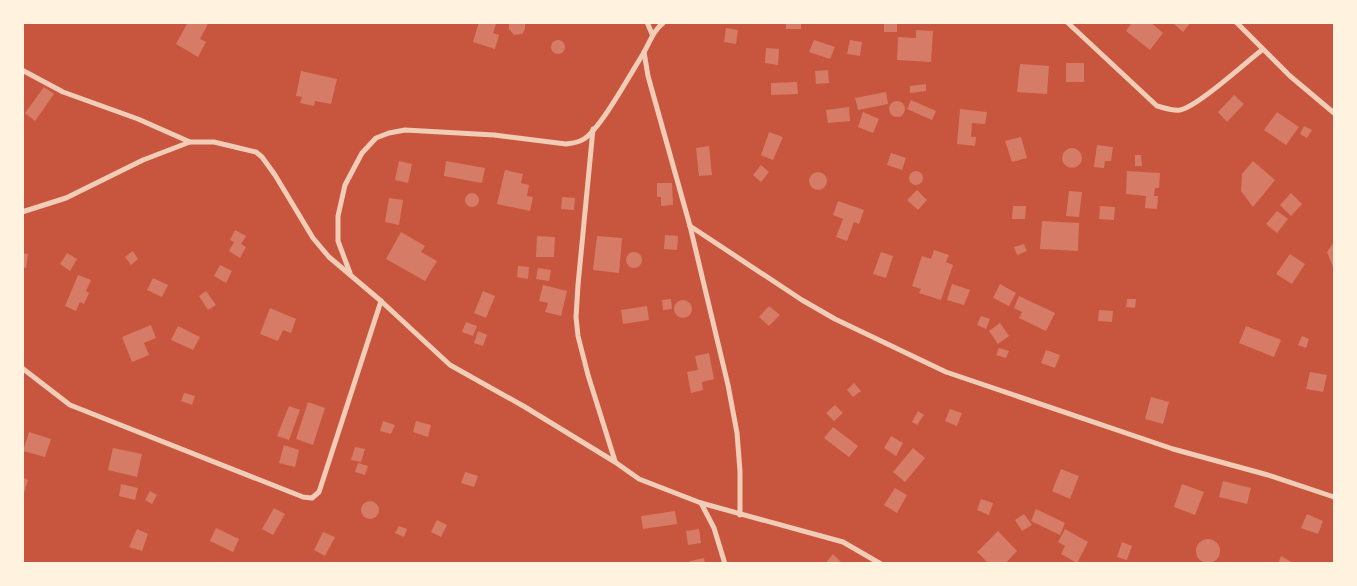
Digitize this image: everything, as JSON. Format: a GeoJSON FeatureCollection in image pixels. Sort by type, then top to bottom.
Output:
{"type":"FeatureCollection","features":[{"type":"Feature","properties":{"kind":"street"},"geometry":{"type":"LineString","coordinates":[[647,22],[652,34]]}},
{"type":"Feature","properties":{"kind":"street"},"geometry":{"type":"LineString","coordinates":[[350,273],[338,241],[338,216],[345,185],[362,153],[376,138],[405,130],[494,135],[566,144],[577,142],[586,138],[606,112],[644,52],[652,34],[664,22]]}},
{"type":"Feature","properties":{"kind":"street"},"geometry":{"type":"LineString","coordinates":[[1067,22],[1157,106],[1170,110],[1182,109],[1210,92],[1262,50]]}},
{"type":"Feature","properties":{"kind":"street"},"geometry":{"type":"LineString","coordinates":[[1236,22],[1290,76],[1334,112]]}},
{"type":"Feature","properties":{"kind":"street"},"geometry":{"type":"LineString","coordinates":[[644,52],[648,76],[690,226],[717,333],[738,432],[740,515]]}},
{"type":"Feature","properties":{"kind":"street"},"geometry":{"type":"LineString","coordinates":[[22,70],[63,92],[138,119],[190,142]]}},
{"type":"Feature","properties":{"kind":"street"},"geometry":{"type":"LineString","coordinates":[[593,129],[576,317],[578,336],[588,375],[615,462]]}},
{"type":"Feature","properties":{"kind":"street"},"geometry":{"type":"LineString","coordinates":[[22,212],[66,198],[143,160],[190,142],[214,142],[256,152],[275,175],[314,238],[329,256],[381,300],[450,365],[525,407],[615,462],[639,479],[700,504],[843,542],[882,564]]}},
{"type":"Feature","properties":{"kind":"street"},"geometry":{"type":"LineString","coordinates":[[690,226],[802,300],[835,319],[946,372],[1173,449],[1268,475],[1334,497]]}},
{"type":"Feature","properties":{"kind":"street"},"geometry":{"type":"LineString","coordinates":[[22,368],[70,404],[303,497],[312,498],[319,492],[381,300]]}},
{"type":"Feature","properties":{"kind":"street"},"geometry":{"type":"LineString","coordinates":[[700,504],[714,528],[725,564]]}},
{"type":"Feature","properties":{"kind":"building"},"geometry":{"type":"Polygon","coordinates":[[[188,22],[209,22],[200,39],[206,42],[198,57],[176,44],[188,22]]]}},
{"type":"Feature","properties":{"kind":"building"},"geometry":{"type":"Polygon","coordinates":[[[479,22],[496,24],[493,33],[499,35],[495,49],[473,42],[479,22]]]}},
{"type":"Feature","properties":{"kind":"building"},"geometry":{"type":"Polygon","coordinates":[[[509,22],[525,22],[525,29],[522,34],[514,35],[509,29],[509,22]]]}},
{"type":"Feature","properties":{"kind":"building"},"geometry":{"type":"Polygon","coordinates":[[[786,22],[801,22],[801,29],[786,29],[786,22]]]}},
{"type":"Feature","properties":{"kind":"building"},"geometry":{"type":"Polygon","coordinates":[[[884,22],[897,22],[897,32],[884,32],[884,22]]]}},
{"type":"Feature","properties":{"kind":"building"},"geometry":{"type":"Polygon","coordinates":[[[1132,22],[1150,22],[1163,33],[1150,50],[1126,31],[1132,22]]]}},
{"type":"Feature","properties":{"kind":"building"},"geometry":{"type":"Polygon","coordinates":[[[1172,22],[1191,22],[1183,32],[1172,22]]]}},
{"type":"Feature","properties":{"kind":"building"},"geometry":{"type":"Polygon","coordinates":[[[726,28],[738,30],[736,44],[724,42],[726,28]]]}},
{"type":"Feature","properties":{"kind":"building"},"geometry":{"type":"Polygon","coordinates":[[[916,30],[933,31],[931,62],[897,60],[898,37],[916,38],[916,30]]]}},
{"type":"Feature","properties":{"kind":"building"},"geometry":{"type":"Polygon","coordinates":[[[555,40],[561,40],[565,47],[561,54],[555,54],[551,50],[551,44],[555,40]]]}},
{"type":"Feature","properties":{"kind":"building"},"geometry":{"type":"Polygon","coordinates":[[[814,40],[835,47],[830,59],[809,52],[814,40]]]}},
{"type":"Feature","properties":{"kind":"building"},"geometry":{"type":"Polygon","coordinates":[[[850,40],[862,42],[860,56],[847,54],[850,40]]]}},
{"type":"Feature","properties":{"kind":"building"},"geometry":{"type":"Polygon","coordinates":[[[766,48],[779,49],[778,65],[765,63],[766,48]]]}},
{"type":"Feature","properties":{"kind":"building"},"geometry":{"type":"Polygon","coordinates":[[[1066,63],[1084,63],[1084,82],[1066,82],[1066,63]]]}},
{"type":"Feature","properties":{"kind":"building"},"geometry":{"type":"Polygon","coordinates":[[[1020,64],[1049,66],[1047,94],[1017,92],[1020,64]]]}},
{"type":"Feature","properties":{"kind":"building"},"geometry":{"type":"Polygon","coordinates":[[[828,70],[829,83],[816,84],[815,71],[828,70]]]}},
{"type":"Feature","properties":{"kind":"building"},"geometry":{"type":"Polygon","coordinates":[[[301,71],[337,79],[331,104],[315,101],[314,106],[300,103],[302,97],[296,96],[301,71]]]}},
{"type":"Feature","properties":{"kind":"building"},"geometry":{"type":"Polygon","coordinates":[[[797,82],[798,94],[771,95],[771,83],[797,82]]]}},
{"type":"Feature","properties":{"kind":"building"},"geometry":{"type":"Polygon","coordinates":[[[926,84],[926,91],[910,93],[910,86],[926,84]]]}},
{"type":"Feature","properties":{"kind":"building"},"geometry":{"type":"Polygon","coordinates":[[[44,87],[54,94],[35,121],[25,113],[44,87]]]}},
{"type":"Feature","properties":{"kind":"building"},"geometry":{"type":"Polygon","coordinates":[[[886,92],[888,104],[858,110],[855,98],[886,92]]]}},
{"type":"Feature","properties":{"kind":"building"},"geometry":{"type":"Polygon","coordinates":[[[1234,95],[1244,104],[1227,122],[1218,112],[1234,95]]]}},
{"type":"Feature","properties":{"kind":"building"},"geometry":{"type":"Polygon","coordinates":[[[911,100],[936,111],[932,120],[907,109],[911,100]]]}},
{"type":"Feature","properties":{"kind":"building"},"geometry":{"type":"Polygon","coordinates":[[[897,101],[905,109],[897,117],[889,109],[897,101]]]}},
{"type":"Feature","properties":{"kind":"building"},"geometry":{"type":"Polygon","coordinates":[[[849,107],[850,121],[828,123],[826,110],[849,107]]]}},
{"type":"Feature","properties":{"kind":"building"},"geometry":{"type":"Polygon","coordinates":[[[960,109],[987,112],[985,124],[972,123],[971,137],[976,137],[975,146],[957,144],[960,109]]]}},
{"type":"Feature","properties":{"kind":"building"},"geometry":{"type":"Polygon","coordinates":[[[863,112],[879,119],[873,133],[858,127],[863,112]]]}},
{"type":"Feature","properties":{"kind":"building"},"geometry":{"type":"Polygon","coordinates":[[[1277,112],[1299,127],[1286,145],[1264,130],[1277,112]]]}},
{"type":"Feature","properties":{"kind":"building"},"geometry":{"type":"Polygon","coordinates":[[[1304,126],[1312,130],[1307,138],[1300,134],[1304,126]]]}},
{"type":"Feature","properties":{"kind":"building"},"geometry":{"type":"Polygon","coordinates":[[[769,132],[783,137],[773,160],[761,155],[769,132]]]}},
{"type":"Feature","properties":{"kind":"building"},"geometry":{"type":"Polygon","coordinates":[[[1021,137],[1027,158],[1012,162],[1005,141],[1021,137]]]}},
{"type":"Feature","properties":{"kind":"building"},"geometry":{"type":"Polygon","coordinates":[[[1097,145],[1113,147],[1111,161],[1105,161],[1104,168],[1094,167],[1097,145]]]}},
{"type":"Feature","properties":{"kind":"building"},"geometry":{"type":"Polygon","coordinates":[[[709,146],[712,175],[699,176],[696,148],[709,146]]]}},
{"type":"Feature","properties":{"kind":"building"},"geometry":{"type":"Polygon","coordinates":[[[1072,148],[1079,151],[1082,158],[1079,165],[1072,168],[1065,165],[1062,158],[1065,151],[1072,148]]]}},
{"type":"Feature","properties":{"kind":"building"},"geometry":{"type":"Polygon","coordinates":[[[891,153],[906,158],[902,170],[887,165],[891,153]]]}},
{"type":"Feature","properties":{"kind":"building"},"geometry":{"type":"Polygon","coordinates":[[[1135,155],[1141,155],[1142,166],[1135,166],[1135,155]]]}},
{"type":"Feature","properties":{"kind":"building"},"geometry":{"type":"Polygon","coordinates":[[[399,161],[412,164],[408,183],[395,180],[399,161]]]}},
{"type":"Feature","properties":{"kind":"building"},"geometry":{"type":"Polygon","coordinates":[[[446,161],[485,168],[482,183],[444,176],[446,161]]]}},
{"type":"Feature","properties":{"kind":"building"},"geometry":{"type":"Polygon","coordinates":[[[1253,161],[1275,180],[1253,207],[1241,191],[1242,174],[1253,161]]]}},
{"type":"Feature","properties":{"kind":"building"},"geometry":{"type":"Polygon","coordinates":[[[761,165],[769,172],[761,182],[753,175],[761,165]]]}},
{"type":"Feature","properties":{"kind":"building"},"geometry":{"type":"Polygon","coordinates":[[[505,170],[523,174],[521,183],[529,185],[527,196],[533,197],[530,211],[497,204],[505,170]]]}},
{"type":"Feature","properties":{"kind":"building"},"geometry":{"type":"Polygon","coordinates":[[[916,171],[921,173],[923,178],[921,183],[916,185],[911,183],[909,178],[911,173],[916,171]]]}},
{"type":"Feature","properties":{"kind":"building"},"geometry":{"type":"Polygon","coordinates":[[[1127,171],[1160,173],[1159,188],[1155,188],[1154,196],[1158,196],[1157,209],[1145,208],[1146,196],[1126,194],[1127,171]]]}},
{"type":"Feature","properties":{"kind":"building"},"geometry":{"type":"Polygon","coordinates":[[[818,172],[824,175],[827,181],[824,187],[818,190],[812,187],[809,181],[812,175],[818,172]]]}},
{"type":"Feature","properties":{"kind":"building"},"geometry":{"type":"Polygon","coordinates":[[[657,183],[672,183],[673,205],[661,206],[661,197],[657,197],[657,183]]]}},
{"type":"Feature","properties":{"kind":"building"},"geometry":{"type":"Polygon","coordinates":[[[917,190],[927,200],[918,210],[907,200],[917,190]]]}},
{"type":"Feature","properties":{"kind":"building"},"geometry":{"type":"Polygon","coordinates":[[[1069,191],[1082,192],[1079,217],[1066,216],[1069,191]]]}},
{"type":"Feature","properties":{"kind":"building"},"geometry":{"type":"Polygon","coordinates":[[[469,193],[475,193],[479,200],[475,207],[469,207],[465,203],[465,197],[469,193]]]}},
{"type":"Feature","properties":{"kind":"building"},"geometry":{"type":"Polygon","coordinates":[[[1291,193],[1302,204],[1291,216],[1280,205],[1291,193]]]}},
{"type":"Feature","properties":{"kind":"building"},"geometry":{"type":"Polygon","coordinates":[[[562,197],[575,198],[574,210],[561,209],[562,197]]]}},
{"type":"Feature","properties":{"kind":"building"},"geometry":{"type":"Polygon","coordinates":[[[389,198],[403,200],[399,225],[385,222],[389,198]]]}},
{"type":"Feature","properties":{"kind":"building"},"geometry":{"type":"Polygon","coordinates":[[[838,201],[864,210],[859,224],[854,222],[847,241],[836,237],[843,219],[833,215],[838,201]]]}},
{"type":"Feature","properties":{"kind":"building"},"geometry":{"type":"Polygon","coordinates":[[[1013,206],[1026,206],[1025,219],[1012,219],[1013,206]]]}},
{"type":"Feature","properties":{"kind":"building"},"geometry":{"type":"Polygon","coordinates":[[[1100,206],[1115,207],[1114,220],[1099,219],[1100,206]]]}},
{"type":"Feature","properties":{"kind":"building"},"geometry":{"type":"Polygon","coordinates":[[[1277,211],[1288,219],[1277,233],[1266,224],[1277,211]]]}},
{"type":"Feature","properties":{"kind":"building"},"geometry":{"type":"Polygon","coordinates":[[[1042,221],[1079,223],[1078,251],[1040,249],[1042,221]]]}},
{"type":"Feature","properties":{"kind":"building"},"geometry":{"type":"Polygon","coordinates":[[[235,230],[246,236],[241,244],[246,247],[240,258],[229,251],[234,242],[230,240],[235,230]]]}},
{"type":"Feature","properties":{"kind":"building"},"geometry":{"type":"Polygon","coordinates":[[[401,232],[425,246],[421,252],[437,261],[425,281],[386,259],[401,232]]]}},
{"type":"Feature","properties":{"kind":"building"},"geometry":{"type":"Polygon","coordinates":[[[665,235],[678,236],[677,250],[664,249],[665,235]]]}},
{"type":"Feature","properties":{"kind":"building"},"geometry":{"type":"Polygon","coordinates":[[[537,236],[555,237],[554,257],[536,257],[537,236]]]}},
{"type":"Feature","properties":{"kind":"building"},"geometry":{"type":"Polygon","coordinates":[[[597,236],[622,238],[619,273],[593,270],[597,236]]]}},
{"type":"Feature","properties":{"kind":"building"},"geometry":{"type":"Polygon","coordinates":[[[1334,242],[1334,270],[1327,252],[1334,242]]]}},
{"type":"Feature","properties":{"kind":"building"},"geometry":{"type":"Polygon","coordinates":[[[1024,244],[1027,251],[1017,255],[1014,247],[1024,244]]]}},
{"type":"Feature","properties":{"kind":"building"},"geometry":{"type":"Polygon","coordinates":[[[934,250],[949,255],[946,262],[953,265],[941,300],[919,293],[921,289],[912,286],[922,256],[931,259],[934,250]]]}},
{"type":"Feature","properties":{"kind":"building"},"geometry":{"type":"Polygon","coordinates":[[[133,251],[138,259],[131,265],[125,257],[133,251]]]}},
{"type":"Feature","properties":{"kind":"building"},"geometry":{"type":"Polygon","coordinates":[[[634,252],[642,260],[634,268],[626,260],[634,252]]]}},
{"type":"Feature","properties":{"kind":"building"},"geometry":{"type":"Polygon","coordinates":[[[881,252],[893,256],[886,278],[873,274],[881,252]]]}},
{"type":"Feature","properties":{"kind":"building"},"geometry":{"type":"Polygon","coordinates":[[[22,253],[28,254],[26,268],[22,267],[22,253]]]}},
{"type":"Feature","properties":{"kind":"building"},"geometry":{"type":"Polygon","coordinates":[[[67,253],[77,259],[70,271],[60,264],[67,253]]]}},
{"type":"Feature","properties":{"kind":"building"},"geometry":{"type":"Polygon","coordinates":[[[1290,254],[1305,264],[1292,284],[1276,274],[1290,254]]]}},
{"type":"Feature","properties":{"kind":"building"},"geometry":{"type":"Polygon","coordinates":[[[220,265],[232,271],[226,283],[214,276],[220,265]]]}},
{"type":"Feature","properties":{"kind":"building"},"geometry":{"type":"Polygon","coordinates":[[[518,266],[529,267],[528,279],[517,277],[518,266]]]}},
{"type":"Feature","properties":{"kind":"building"},"geometry":{"type":"Polygon","coordinates":[[[538,268],[551,270],[549,281],[536,279],[538,268]]]}},
{"type":"Feature","properties":{"kind":"building"},"geometry":{"type":"Polygon","coordinates":[[[78,275],[91,280],[86,291],[89,293],[84,304],[80,302],[76,311],[65,306],[78,275]]]}},
{"type":"Feature","properties":{"kind":"building"},"geometry":{"type":"Polygon","coordinates":[[[153,278],[168,285],[162,297],[147,290],[153,278]]]}},
{"type":"Feature","properties":{"kind":"building"},"geometry":{"type":"Polygon","coordinates":[[[952,284],[970,290],[964,305],[947,300],[952,284]]]}},
{"type":"Feature","properties":{"kind":"building"},"geometry":{"type":"Polygon","coordinates":[[[1000,284],[1016,293],[1009,306],[993,298],[1000,284]]]}},
{"type":"Feature","properties":{"kind":"building"},"geometry":{"type":"Polygon","coordinates":[[[543,285],[567,291],[561,316],[545,312],[548,303],[539,301],[543,285]]]}},
{"type":"Feature","properties":{"kind":"building"},"geometry":{"type":"Polygon","coordinates":[[[206,291],[216,305],[208,310],[199,296],[206,291]]]}},
{"type":"Feature","properties":{"kind":"building"},"geometry":{"type":"Polygon","coordinates":[[[483,291],[495,296],[486,318],[474,313],[483,291]]]}},
{"type":"Feature","properties":{"kind":"building"},"geometry":{"type":"Polygon","coordinates":[[[1019,296],[1055,313],[1046,331],[1019,318],[1022,312],[1014,308],[1019,296]]]}},
{"type":"Feature","properties":{"kind":"building"},"geometry":{"type":"Polygon","coordinates":[[[671,299],[672,309],[663,310],[662,300],[671,299]]]}},
{"type":"Feature","properties":{"kind":"building"},"geometry":{"type":"Polygon","coordinates":[[[1127,299],[1136,299],[1135,308],[1126,307],[1127,299]]]}},
{"type":"Feature","properties":{"kind":"building"},"geometry":{"type":"Polygon","coordinates":[[[683,300],[689,303],[692,309],[689,315],[683,318],[677,315],[674,309],[677,303],[683,300]]]}},
{"type":"Feature","properties":{"kind":"building"},"geometry":{"type":"Polygon","coordinates":[[[647,306],[649,320],[623,324],[621,310],[647,306]]]}},
{"type":"Feature","properties":{"kind":"building"},"geometry":{"type":"Polygon","coordinates":[[[769,306],[780,315],[769,326],[759,317],[769,306]]]}},
{"type":"Feature","properties":{"kind":"building"},"geometry":{"type":"Polygon","coordinates":[[[270,308],[296,319],[291,333],[283,330],[278,341],[260,334],[270,308]]]}},
{"type":"Feature","properties":{"kind":"building"},"geometry":{"type":"Polygon","coordinates":[[[1099,310],[1113,311],[1112,322],[1098,321],[1099,310]]]}},
{"type":"Feature","properties":{"kind":"building"},"geometry":{"type":"Polygon","coordinates":[[[981,316],[990,319],[986,329],[977,325],[981,316]]]}},
{"type":"Feature","properties":{"kind":"building"},"geometry":{"type":"Polygon","coordinates":[[[466,322],[477,326],[473,336],[462,332],[466,322]]]}},
{"type":"Feature","properties":{"kind":"building"},"geometry":{"type":"Polygon","coordinates":[[[1000,323],[1009,336],[998,344],[989,331],[1000,323]]]}},
{"type":"Feature","properties":{"kind":"building"},"geometry":{"type":"Polygon","coordinates":[[[151,325],[156,338],[144,343],[149,355],[132,362],[122,337],[151,325]]]}},
{"type":"Feature","properties":{"kind":"building"},"geometry":{"type":"Polygon","coordinates":[[[178,326],[200,337],[193,350],[171,340],[178,326]]]}},
{"type":"Feature","properties":{"kind":"building"},"geometry":{"type":"Polygon","coordinates":[[[1246,326],[1281,340],[1274,357],[1239,343],[1246,326]]]}},
{"type":"Feature","properties":{"kind":"building"},"geometry":{"type":"Polygon","coordinates":[[[478,331],[487,335],[483,346],[474,343],[478,331]]]}},
{"type":"Feature","properties":{"kind":"building"},"geometry":{"type":"Polygon","coordinates":[[[1302,336],[1309,339],[1306,348],[1298,345],[1302,336]]]}},
{"type":"Feature","properties":{"kind":"building"},"geometry":{"type":"Polygon","coordinates":[[[999,348],[1009,351],[1006,358],[996,355],[999,348]]]}},
{"type":"Feature","properties":{"kind":"building"},"geometry":{"type":"Polygon","coordinates":[[[1046,350],[1060,355],[1055,368],[1041,363],[1046,350]]]}},
{"type":"Feature","properties":{"kind":"building"},"geometry":{"type":"Polygon","coordinates":[[[709,353],[714,379],[702,382],[703,390],[691,393],[687,372],[698,370],[695,356],[709,353]]]}},
{"type":"Feature","properties":{"kind":"building"},"geometry":{"type":"Polygon","coordinates":[[[1310,372],[1327,375],[1323,392],[1306,389],[1310,372]]]}},
{"type":"Feature","properties":{"kind":"building"},"geometry":{"type":"Polygon","coordinates":[[[854,383],[861,391],[853,397],[847,390],[854,383]]]}},
{"type":"Feature","properties":{"kind":"building"},"geometry":{"type":"Polygon","coordinates":[[[184,393],[195,396],[192,405],[181,401],[184,393]]]}},
{"type":"Feature","properties":{"kind":"building"},"geometry":{"type":"Polygon","coordinates":[[[1151,397],[1169,402],[1163,424],[1145,419],[1151,397]]]}},
{"type":"Feature","properties":{"kind":"building"},"geometry":{"type":"Polygon","coordinates":[[[308,402],[325,408],[313,445],[296,439],[308,402]]]}},
{"type":"Feature","properties":{"kind":"building"},"geometry":{"type":"Polygon","coordinates":[[[835,405],[843,413],[834,421],[826,413],[835,405]]]}},
{"type":"Feature","properties":{"kind":"building"},"geometry":{"type":"Polygon","coordinates":[[[289,406],[300,410],[289,440],[277,436],[289,406]]]}},
{"type":"Feature","properties":{"kind":"building"},"geometry":{"type":"Polygon","coordinates":[[[950,409],[962,413],[957,426],[945,421],[950,409]]]}},
{"type":"Feature","properties":{"kind":"building"},"geometry":{"type":"Polygon","coordinates":[[[918,411],[924,415],[917,425],[912,422],[918,411]]]}},
{"type":"Feature","properties":{"kind":"building"},"geometry":{"type":"Polygon","coordinates":[[[383,421],[395,425],[391,434],[380,431],[383,421]]]}},
{"type":"Feature","properties":{"kind":"building"},"geometry":{"type":"Polygon","coordinates":[[[416,421],[431,425],[428,437],[413,432],[416,421]]]}},
{"type":"Feature","properties":{"kind":"building"},"geometry":{"type":"Polygon","coordinates":[[[833,427],[858,446],[849,457],[824,438],[833,427]]]}},
{"type":"Feature","properties":{"kind":"building"},"geometry":{"type":"Polygon","coordinates":[[[29,432],[51,439],[45,457],[23,451],[29,432]]]}},
{"type":"Feature","properties":{"kind":"building"},"geometry":{"type":"Polygon","coordinates":[[[891,436],[903,443],[896,456],[884,448],[891,436]]]}},
{"type":"Feature","properties":{"kind":"building"},"geometry":{"type":"Polygon","coordinates":[[[284,445],[299,450],[295,467],[279,463],[284,445]]]}},
{"type":"Feature","properties":{"kind":"building"},"geometry":{"type":"Polygon","coordinates":[[[355,447],[365,449],[361,462],[351,460],[355,447]]]}},
{"type":"Feature","properties":{"kind":"building"},"geometry":{"type":"Polygon","coordinates":[[[113,448],[142,454],[137,477],[108,470],[113,448]]]}},
{"type":"Feature","properties":{"kind":"building"},"geometry":{"type":"Polygon","coordinates":[[[913,448],[925,458],[905,482],[893,472],[913,448]]]}},
{"type":"Feature","properties":{"kind":"building"},"geometry":{"type":"Polygon","coordinates":[[[358,463],[368,466],[365,475],[355,472],[358,463]]]}},
{"type":"Feature","properties":{"kind":"building"},"geometry":{"type":"Polygon","coordinates":[[[1061,469],[1079,476],[1070,499],[1052,491],[1061,469]]]}},
{"type":"Feature","properties":{"kind":"building"},"geometry":{"type":"Polygon","coordinates":[[[465,472],[478,476],[474,487],[461,483],[465,472]]]}},
{"type":"Feature","properties":{"kind":"building"},"geometry":{"type":"Polygon","coordinates":[[[22,477],[28,480],[23,496],[22,496],[22,477]]]}},
{"type":"Feature","properties":{"kind":"building"},"geometry":{"type":"Polygon","coordinates":[[[1223,481],[1251,488],[1247,504],[1219,497],[1223,481]]]}},
{"type":"Feature","properties":{"kind":"building"},"geometry":{"type":"Polygon","coordinates":[[[121,484],[138,488],[135,500],[119,496],[121,484]]]}},
{"type":"Feature","properties":{"kind":"building"},"geometry":{"type":"Polygon","coordinates":[[[1182,484],[1204,492],[1195,515],[1174,507],[1182,484]]]}},
{"type":"Feature","properties":{"kind":"building"},"geometry":{"type":"Polygon","coordinates":[[[895,488],[907,495],[897,513],[884,505],[895,488]]]}},
{"type":"Feature","properties":{"kind":"building"},"geometry":{"type":"Polygon","coordinates":[[[150,491],[157,495],[152,504],[145,500],[150,491]]]}},
{"type":"Feature","properties":{"kind":"building"},"geometry":{"type":"Polygon","coordinates":[[[981,499],[993,503],[989,515],[977,510],[981,499]]]}},
{"type":"Feature","properties":{"kind":"building"},"geometry":{"type":"Polygon","coordinates":[[[366,501],[374,501],[379,506],[377,517],[366,519],[361,514],[361,506],[366,501]]]}},
{"type":"Feature","properties":{"kind":"building"},"geometry":{"type":"Polygon","coordinates":[[[274,508],[285,514],[273,535],[262,529],[274,508]]]}},
{"type":"Feature","properties":{"kind":"building"},"geometry":{"type":"Polygon","coordinates":[[[1036,509],[1065,523],[1060,535],[1031,521],[1036,509]]]}},
{"type":"Feature","properties":{"kind":"building"},"geometry":{"type":"Polygon","coordinates":[[[675,511],[677,524],[643,529],[641,516],[675,511]]]}},
{"type":"Feature","properties":{"kind":"building"},"geometry":{"type":"Polygon","coordinates":[[[1024,514],[1032,525],[1022,531],[1015,520],[1024,514]]]}},
{"type":"Feature","properties":{"kind":"building"},"geometry":{"type":"Polygon","coordinates":[[[1307,514],[1323,521],[1318,534],[1301,528],[1307,514]]]}},
{"type":"Feature","properties":{"kind":"building"},"geometry":{"type":"Polygon","coordinates":[[[437,520],[447,525],[441,537],[431,532],[437,520]]]}},
{"type":"Feature","properties":{"kind":"building"},"geometry":{"type":"Polygon","coordinates":[[[399,526],[407,529],[404,537],[395,533],[399,526]]]}},
{"type":"Feature","properties":{"kind":"building"},"geometry":{"type":"Polygon","coordinates":[[[216,528],[239,539],[233,552],[210,541],[216,528]]]}},
{"type":"Feature","properties":{"kind":"building"},"geometry":{"type":"Polygon","coordinates":[[[137,529],[148,534],[142,551],[129,547],[137,529]]]}},
{"type":"Feature","properties":{"kind":"building"},"geometry":{"type":"Polygon","coordinates":[[[699,529],[701,543],[688,545],[686,531],[699,529]]]}},
{"type":"Feature","properties":{"kind":"building"},"geometry":{"type":"Polygon","coordinates":[[[1065,529],[1088,542],[1077,563],[1061,554],[1065,546],[1058,542],[1065,529]]]}},
{"type":"Feature","properties":{"kind":"building"},"geometry":{"type":"Polygon","coordinates":[[[998,531],[1017,551],[1005,564],[989,564],[977,552],[998,531]]]}},
{"type":"Feature","properties":{"kind":"building"},"geometry":{"type":"Polygon","coordinates":[[[323,532],[335,537],[325,556],[314,550],[323,532]]]}},
{"type":"Feature","properties":{"kind":"building"},"geometry":{"type":"Polygon","coordinates":[[[1208,539],[1213,540],[1219,546],[1219,556],[1213,562],[1208,563],[1203,562],[1197,556],[1196,551],[1197,546],[1203,540],[1208,539]]]}},
{"type":"Feature","properties":{"kind":"building"},"geometry":{"type":"Polygon","coordinates":[[[1122,542],[1132,546],[1127,560],[1117,557],[1122,542]]]}},
{"type":"Feature","properties":{"kind":"building"},"geometry":{"type":"Polygon","coordinates":[[[833,554],[843,564],[825,564],[833,554]]]}},
{"type":"Feature","properties":{"kind":"building"},"geometry":{"type":"Polygon","coordinates":[[[1281,556],[1295,564],[1278,564],[1281,556]]]}},
{"type":"Feature","properties":{"kind":"building"},"geometry":{"type":"Polygon","coordinates":[[[704,558],[705,564],[690,564],[690,561],[704,558]]]}}]}
